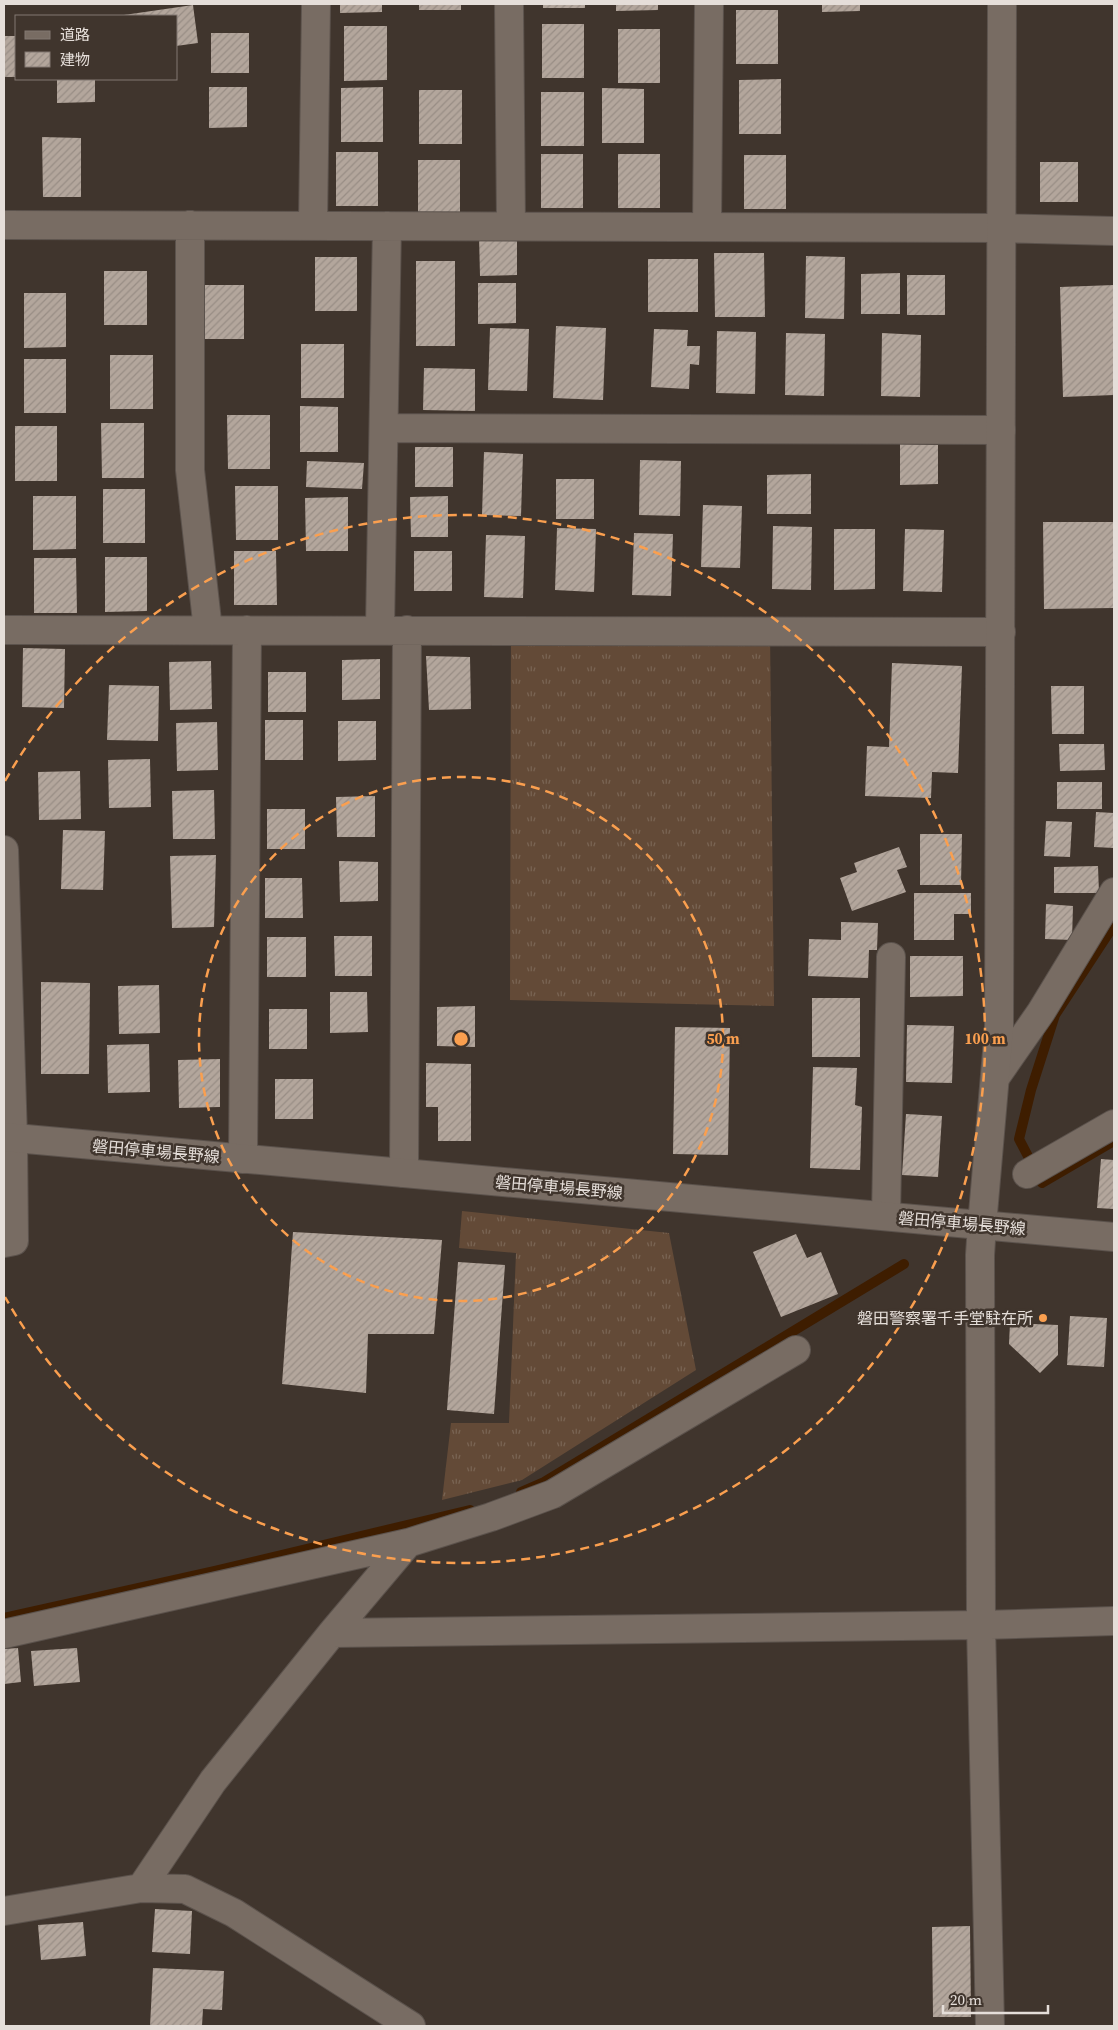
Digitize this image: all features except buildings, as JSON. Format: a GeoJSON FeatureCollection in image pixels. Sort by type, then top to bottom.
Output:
{"type":"FeatureCollection","features":[{"type":"Feature","properties":{"kind":"street"},"geometry":{"type":"LineString","coordinates":[[313,226],[316,4]]}},
{"type":"Feature","properties":{"kind":"street"},"geometry":{"type":"LineString","coordinates":[[509,4],[511,226]]}},
{"type":"Feature","properties":{"kind":"street"},"geometry":{"type":"LineString","coordinates":[[708,227],[709,4]]}},
{"type":"Feature","properties":{"kind":"street"},"geometry":{"type":"LineString","coordinates":[[990,2026],[981,1625],[980,1255],[991,1226],[986,1179],[999,1029],[1002,4]]}},
{"type":"Feature","properties":{"kind":"street"},"geometry":{"type":"LineString","coordinates":[[4,225],[1001,228],[1114,231]]}},
{"type":"Feature","properties":{"kind":"street"},"geometry":{"type":"LineString","coordinates":[[190,226],[190,470],[208,630]]}},
{"type":"Feature","properties":{"kind":"street"},"geometry":{"type":"LineString","coordinates":[[380,629],[387,226]]}},
{"type":"Feature","properties":{"kind":"street"},"geometry":{"type":"LineString","coordinates":[[384,428],[1001,430]]}},
{"type":"Feature","properties":{"kind":"street"},"geometry":{"type":"LineString","coordinates":[[4,630],[380,629],[1001,632]]}},
{"type":"Feature","properties":{"kind":"street"},"geometry":{"type":"LineString","coordinates":[[243,1159],[247,630]]}},
{"type":"Feature","properties":{"kind":"street"},"geometry":{"type":"LineString","coordinates":[[404,1173],[407,630]]}},
{"type":"Feature","properties":{"kind":"street"},"geometry":{"type":"LineString","coordinates":[[4,850],[8,1138],[14,1241],[4,1243]]}},
{"type":"Feature","properties":{"kind":"street"},"geometry":{"type":"LineString","coordinates":[[995,1078],[1041,1012],[1114,892]]}},
{"type":"Feature","properties":{"kind":"street"},"geometry":{"type":"LineString","coordinates":[[886,1216],[891,957]]}},
{"type":"Feature","properties":{"kind":"street"},"geometry":{"type":"LineString","coordinates":[[1035,1169],[1114,1124]]}},
{"type":"Feature","properties":{"kind":"street","name":"磐田停車場長野線"},"geometry":{"type":"LineString","coordinates":[[8,1138],[1114,1237]]}},
{"type":"Feature","properties":{"kind":"street"},"geometry":{"type":"LineString","coordinates":[[4,1634],[408,1543],[491,1517],[553,1494],[796,1350]]}},
{"type":"Feature","properties":{"kind":"street"},"geometry":{"type":"LineString","coordinates":[[141,1888],[212,1781],[408,1543]]}},
{"type":"Feature","properties":{"kind":"street"},"geometry":{"type":"LineString","coordinates":[[332,1633],[981,1625],[1114,1621]]}},
{"type":"Feature","properties":{"kind":"street"},"geometry":{"type":"LineString","coordinates":[[4,1911],[141,1888],[185,1889],[234,1913],[411,2026]]}},
{"type":"Feature","properties":{"kind":"green space"},"geometry":{"type":"Polygon","coordinates":[[[511,630],[770,631],[774,1006],[510,1000],[511,630]]]}},
{"type":"Feature","properties":{"kind":"green space"},"geometry":{"type":"Polygon","coordinates":[[[462,1211],[669,1233],[696,1370],[522,1480],[442,1500],[451,1423],[509,1423],[516,1253],[459,1248],[462,1211]]]}},
{"type":"Feature","properties":{"kind":"waterway"},"geometry":{"type":"LineString","coordinates":[[1114,925],[1055,1015],[1031,1090],[1019,1139],[1042,1183],[1114,1141]]}},
{"type":"Feature","properties":{"kind":"waterway"},"geometry":{"type":"LineString","coordinates":[[521,1492],[544,1482],[904,1264]]}},
{"type":"Feature","properties":{"kind":"waterway"},"geometry":{"type":"LineString","coordinates":[[4,1618],[215,1571],[470,1510]]}},
{"type":"Feature","properties":{"kind":"place","name":"磐田警察署千手堂駐在所"},"geometry":{"type":"Point","coordinates":[1043,1318]}}]}
